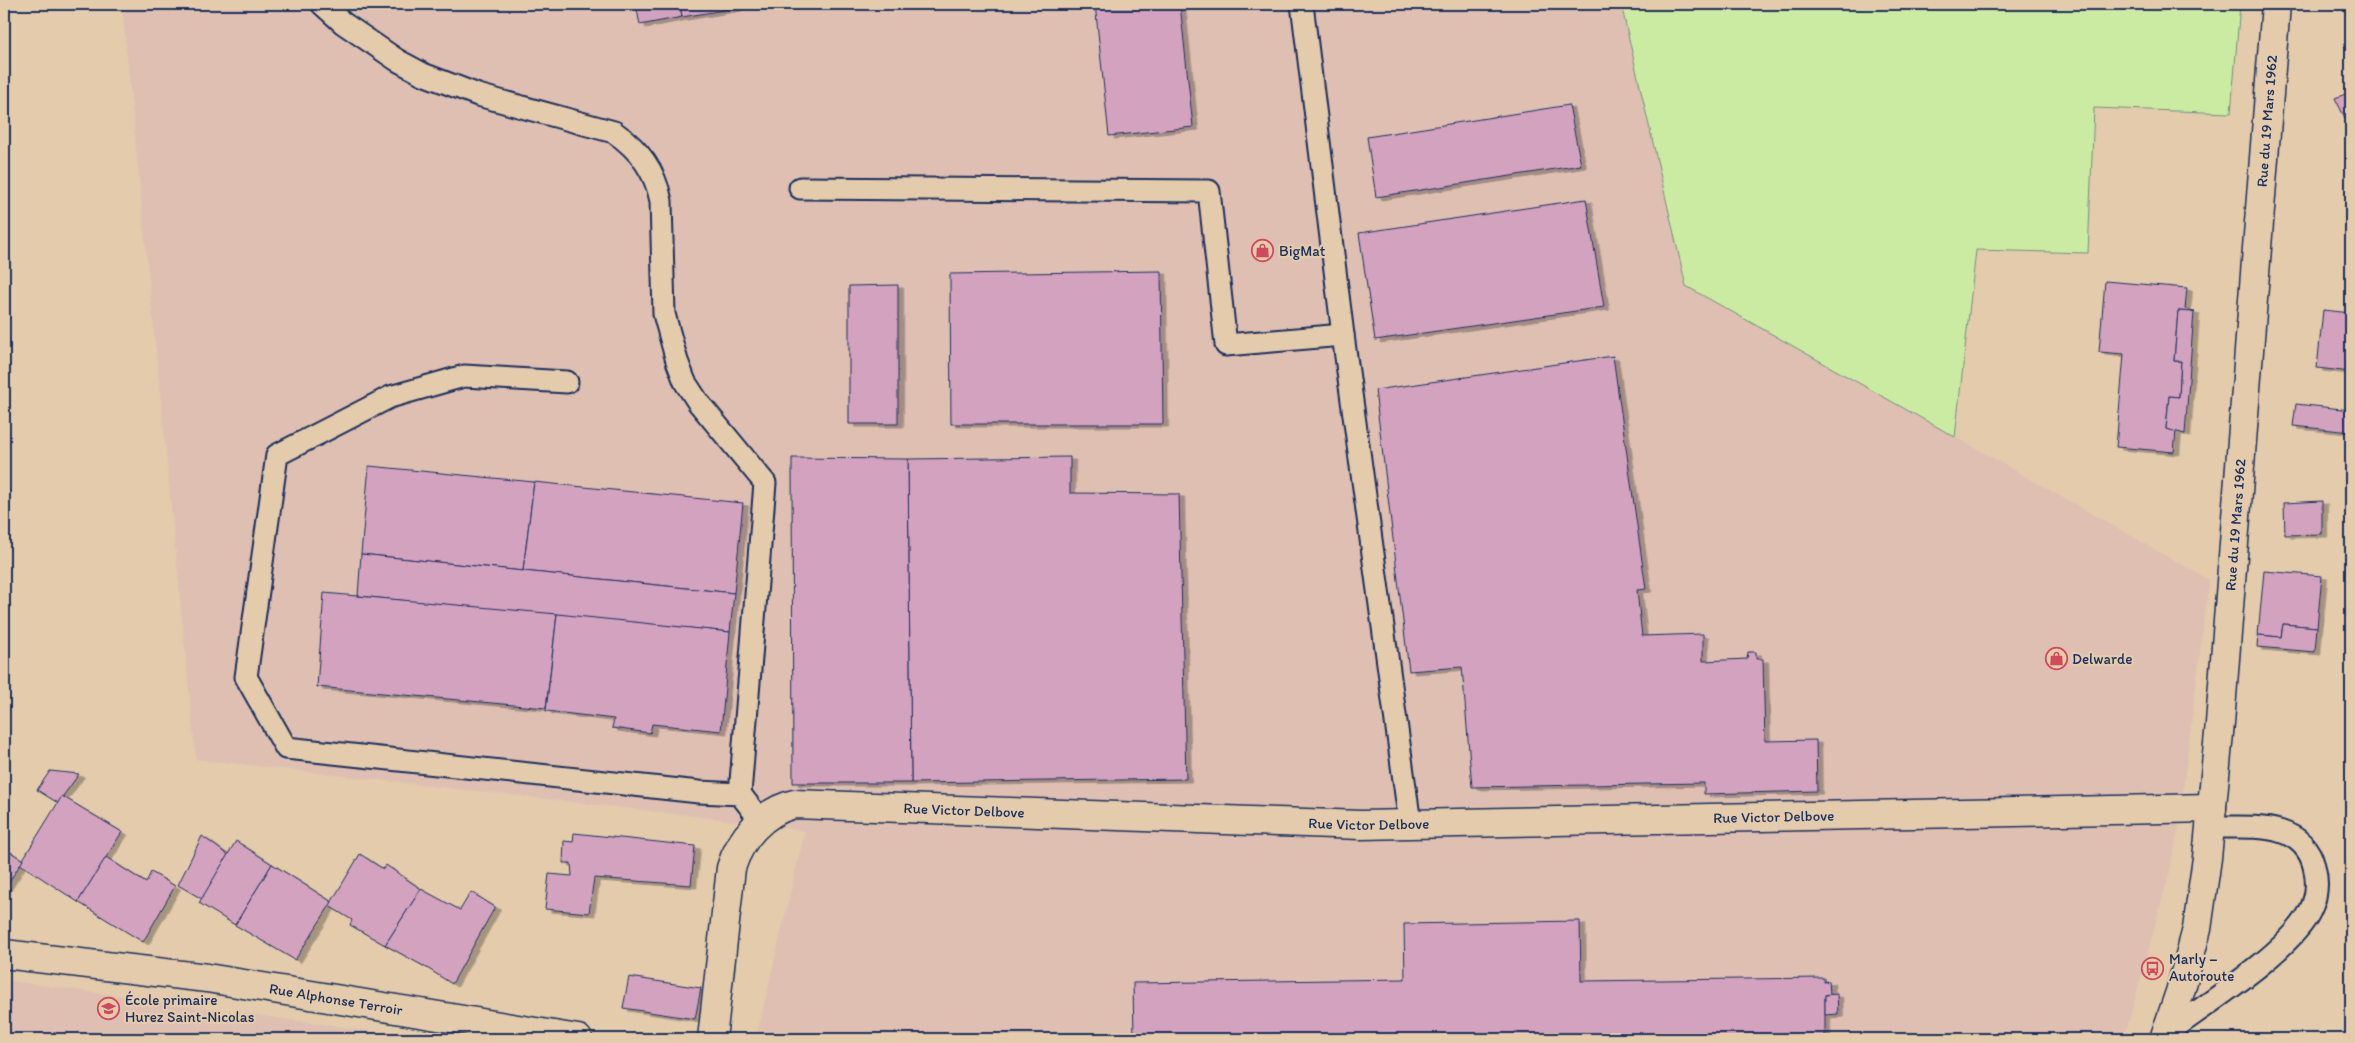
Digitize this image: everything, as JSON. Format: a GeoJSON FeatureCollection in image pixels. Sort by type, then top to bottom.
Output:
{"type":"FeatureCollection","features":[{"type":"Feature","properties":{"kind":"street","name":"Rue du 19 Mars 1962"},"geometry":{"type":"LineString","coordinates":[[2165,1036],[2180,992],[2197,929],[2211,817],[2276,4]]}},
{"type":"Feature","properties":{"kind":"street","name":"Rue Victor Delbove"},"geometry":{"type":"LineString","coordinates":[[712,1039],[731,868],[740,845],[761,821],[783,807],[807,803],[1325,824],[2211,817]]}},
{"type":"Feature","properties":{"kind":"street","name":"Rue Alphonse Terroir"},"geometry":{"type":"LineString","coordinates":[[4,954],[207,978],[578,1039]]}},
{"type":"Feature","properties":{"kind":"lane"},"geometry":{"type":"LineString","coordinates":[[322,4],[343,23],[397,60],[422,74],[478,96],[614,132],[629,142],[651,169],[658,184],[661,202],[664,314],[677,361],[685,382],[698,402],[765,483],[740,794],[761,821]]}},
{"type":"Feature","properties":{"kind":"lane"},"geometry":{"type":"LineString","coordinates":[[1302,4],[1343,334],[1410,824]]}},
{"type":"Feature","properties":{"kind":"lane"},"geometry":{"type":"LineString","coordinates":[[800,188],[1208,191],[1226,345],[1343,334]]}},
{"type":"Feature","properties":{"kind":"lane"},"geometry":{"type":"LineString","coordinates":[[567,382],[464,376],[390,396],[277,455],[246,677],[286,748],[699,792],[740,794]]}},
{"type":"Feature","properties":{"kind":"lane"},"geometry":{"type":"LineString","coordinates":[[2165,1036],[2283,945],[2302,924],[2315,899],[2316,880],[2312,859],[2304,846],[2296,838],[2285,831],[2211,817]]}},
{"type":"Feature","properties":{"kind":"shaded area"},"geometry":{"type":"Polygon","coordinates":[[[122,4],[1621,4],[1687,286],[2209,580],[2178,830],[2169,874],[2124,1039],[756,1039],[805,831],[721,819],[196,759],[122,4]]]}},
{"type":"Feature","properties":{"kind":"shaded area","name":"École primaire Hurez Saint-Nicolas"},"geometry":{"type":"Polygon","coordinates":[[[4,980],[426,1039],[4,1039],[4,980]]]}},
{"type":"Feature","properties":{"kind":"green space"},"geometry":{"type":"Polygon","coordinates":[[[1621,4],[2240,4],[2231,113],[2094,108],[2088,253],[1976,250],[1955,437],[1686,286],[1621,4]]]}},
{"type":"Feature","properties":{"kind":"building"},"geometry":{"type":"Polygon","coordinates":[[[636,4],[680,4],[682,17],[640,25],[636,4]]]}},
{"type":"Feature","properties":{"kind":"building"},"geometry":{"type":"Polygon","coordinates":[[[680,4],[735,4],[736,8],[682,17],[680,4]]]}},
{"type":"Feature","properties":{"kind":"building"},"geometry":{"type":"Polygon","coordinates":[[[1095,4],[1180,4],[1193,127],[1109,136],[1095,4]]]}},
{"type":"Feature","properties":{"kind":"building"},"geometry":{"type":"Polygon","coordinates":[[[2351,92],[2351,130],[2335,98],[2351,92]]]}},
{"type":"Feature","properties":{"kind":"building"},"geometry":{"type":"Polygon","coordinates":[[[1569,105],[1581,165],[1376,197],[1367,137],[1569,105]]]}},
{"type":"Feature","properties":{"kind":"building"},"geometry":{"type":"Polygon","coordinates":[[[1586,199],[1604,307],[1375,340],[1359,233],[1586,199]]]}},
{"type":"Feature","properties":{"kind":"building"},"geometry":{"type":"Polygon","coordinates":[[[1161,271],[1163,424],[951,424],[950,274],[1161,271]]]}},
{"type":"Feature","properties":{"kind":"building"},"geometry":{"type":"Polygon","coordinates":[[[2105,281],[2187,288],[2185,309],[2195,311],[2178,311],[2174,361],[2181,361],[2179,397],[2169,396],[2166,429],[2176,430],[2174,452],[2116,447],[2124,354],[2099,352],[2105,281]]]}},
{"type":"Feature","properties":{"kind":"building"},"geometry":{"type":"Polygon","coordinates":[[[898,285],[898,424],[849,424],[849,286],[898,285]]]}},
{"type":"Feature","properties":{"kind":"building"},"geometry":{"type":"Polygon","coordinates":[[[2323,310],[2351,313],[2351,372],[2317,368],[2323,310]]]}},
{"type":"Feature","properties":{"kind":"building"},"geometry":{"type":"Polygon","coordinates":[[[2178,311],[2194,312],[2185,434],[2166,429],[2169,396],[2179,397],[2181,361],[2174,361],[2178,311]]]}},
{"type":"Feature","properties":{"kind":"building"},"geometry":{"type":"Polygon","coordinates":[[[1613,356],[1646,589],[1637,590],[1642,636],[1703,634],[1703,661],[1747,659],[1748,652],[1756,652],[1756,659],[1763,659],[1765,741],[1816,740],[1817,791],[1704,794],[1704,783],[1472,787],[1462,667],[1409,671],[1375,390],[1613,356]]]}},
{"type":"Feature","properties":{"kind":"building"},"geometry":{"type":"Polygon","coordinates":[[[2296,404],[2351,410],[2351,432],[2293,426],[2296,404]]]}},
{"type":"Feature","properties":{"kind":"building"},"geometry":{"type":"Polygon","coordinates":[[[1070,457],[1070,493],[1179,494],[1186,779],[911,783],[908,459],[1070,457]]]}},
{"type":"Feature","properties":{"kind":"building"},"geometry":{"type":"Polygon","coordinates":[[[792,458],[908,459],[911,783],[793,783],[792,458]]]}},
{"type":"Feature","properties":{"kind":"building"},"geometry":{"type":"Polygon","coordinates":[[[369,466],[534,482],[523,571],[361,554],[369,466]]]}},
{"type":"Feature","properties":{"kind":"building"},"geometry":{"type":"Polygon","coordinates":[[[534,482],[743,503],[734,593],[523,571],[534,482]]]}},
{"type":"Feature","properties":{"kind":"building"},"geometry":{"type":"Polygon","coordinates":[[[2322,501],[2322,534],[2285,535],[2284,503],[2322,501]]]}},
{"type":"Feature","properties":{"kind":"building"},"geometry":{"type":"Polygon","coordinates":[[[361,554],[734,593],[730,632],[358,596],[361,554]]]}},
{"type":"Feature","properties":{"kind":"building"},"geometry":{"type":"Polygon","coordinates":[[[2264,571],[2322,576],[2317,627],[2283,624],[2281,637],[2258,635],[2264,571]]]}},
{"type":"Feature","properties":{"kind":"building"},"geometry":{"type":"Polygon","coordinates":[[[324,593],[557,614],[546,708],[317,687],[324,593]]]}},
{"type":"Feature","properties":{"kind":"building"},"geometry":{"type":"Polygon","coordinates":[[[557,614],[730,632],[721,731],[652,724],[650,733],[612,728],[614,719],[546,711],[557,614]]]}},
{"type":"Feature","properties":{"kind":"building"},"geometry":{"type":"Polygon","coordinates":[[[2283,624],[2317,627],[2315,652],[2257,647],[2258,635],[2281,637],[2283,624]]]}},
{"type":"Feature","properties":{"kind":"building"},"geometry":{"type":"Polygon","coordinates":[[[50,771],[79,774],[58,803],[37,790],[50,771]]]}},
{"type":"Feature","properties":{"kind":"building"},"geometry":{"type":"Polygon","coordinates":[[[62,796],[122,832],[78,902],[20,864],[62,796]]]}},
{"type":"Feature","properties":{"kind":"building"},"geometry":{"type":"Polygon","coordinates":[[[574,833],[695,846],[691,885],[594,878],[589,913],[545,909],[549,874],[572,876],[571,863],[563,863],[564,841],[573,842],[574,833]]]}},
{"type":"Feature","properties":{"kind":"building"},"geometry":{"type":"Polygon","coordinates":[[[202,836],[228,855],[202,899],[178,885],[202,836]]]}},
{"type":"Feature","properties":{"kind":"building"},"geometry":{"type":"Polygon","coordinates":[[[236,841],[272,864],[235,925],[199,903],[236,841]]]}},
{"type":"Feature","properties":{"kind":"building"},"geometry":{"type":"Polygon","coordinates":[[[4,848],[23,860],[4,890],[4,848]]]}},
{"type":"Feature","properties":{"kind":"building"},"geometry":{"type":"Polygon","coordinates":[[[360,854],[383,869],[386,865],[421,889],[385,945],[350,925],[352,920],[329,906],[360,854]]]}},
{"type":"Feature","properties":{"kind":"building"},"geometry":{"type":"Polygon","coordinates":[[[106,857],[146,883],[151,872],[175,886],[143,942],[78,902],[106,857]]]}},
{"type":"Feature","properties":{"kind":"building"},"geometry":{"type":"Polygon","coordinates":[[[272,864],[332,902],[295,960],[235,925],[272,864]]]}},
{"type":"Feature","properties":{"kind":"building"},"geometry":{"type":"Polygon","coordinates":[[[421,889],[460,910],[471,892],[495,907],[452,984],[385,945],[421,889]]]}},
{"type":"Feature","properties":{"kind":"building"},"geometry":{"type":"Polygon","coordinates":[[[1580,921],[1581,981],[1824,978],[1824,982],[1829,981],[1830,994],[1825,995],[1825,1039],[1134,1039],[1133,983],[1405,979],[1404,924],[1580,921]]]}},
{"type":"Feature","properties":{"kind":"building"},"geometry":{"type":"Polygon","coordinates":[[[629,977],[701,988],[695,1019],[623,1008],[629,977]]]}},
{"type":"Feature","properties":{"kind":"building"},"geometry":{"type":"Polygon","coordinates":[[[1837,994],[1838,1014],[1825,1015],[1825,995],[1837,994]]]}},
{"type":"Feature","properties":{"kind":"place","name":"BigMat"},"geometry":{"type":"Point","coordinates":[1263,251]}},
{"type":"Feature","properties":{"kind":"place","name":"Delwarde"},"geometry":{"type":"Point","coordinates":[2056,659]}},
{"type":"Feature","properties":{"kind":"place","name":"Marly – Autoroute"},"geometry":{"type":"Point","coordinates":[2153,968]}},
{"type":"Feature","properties":{"kind":"place","name":"École primaire Hurez Saint-Nicolas"},"geometry":{"type":"Point","coordinates":[109,1009]}}]}
